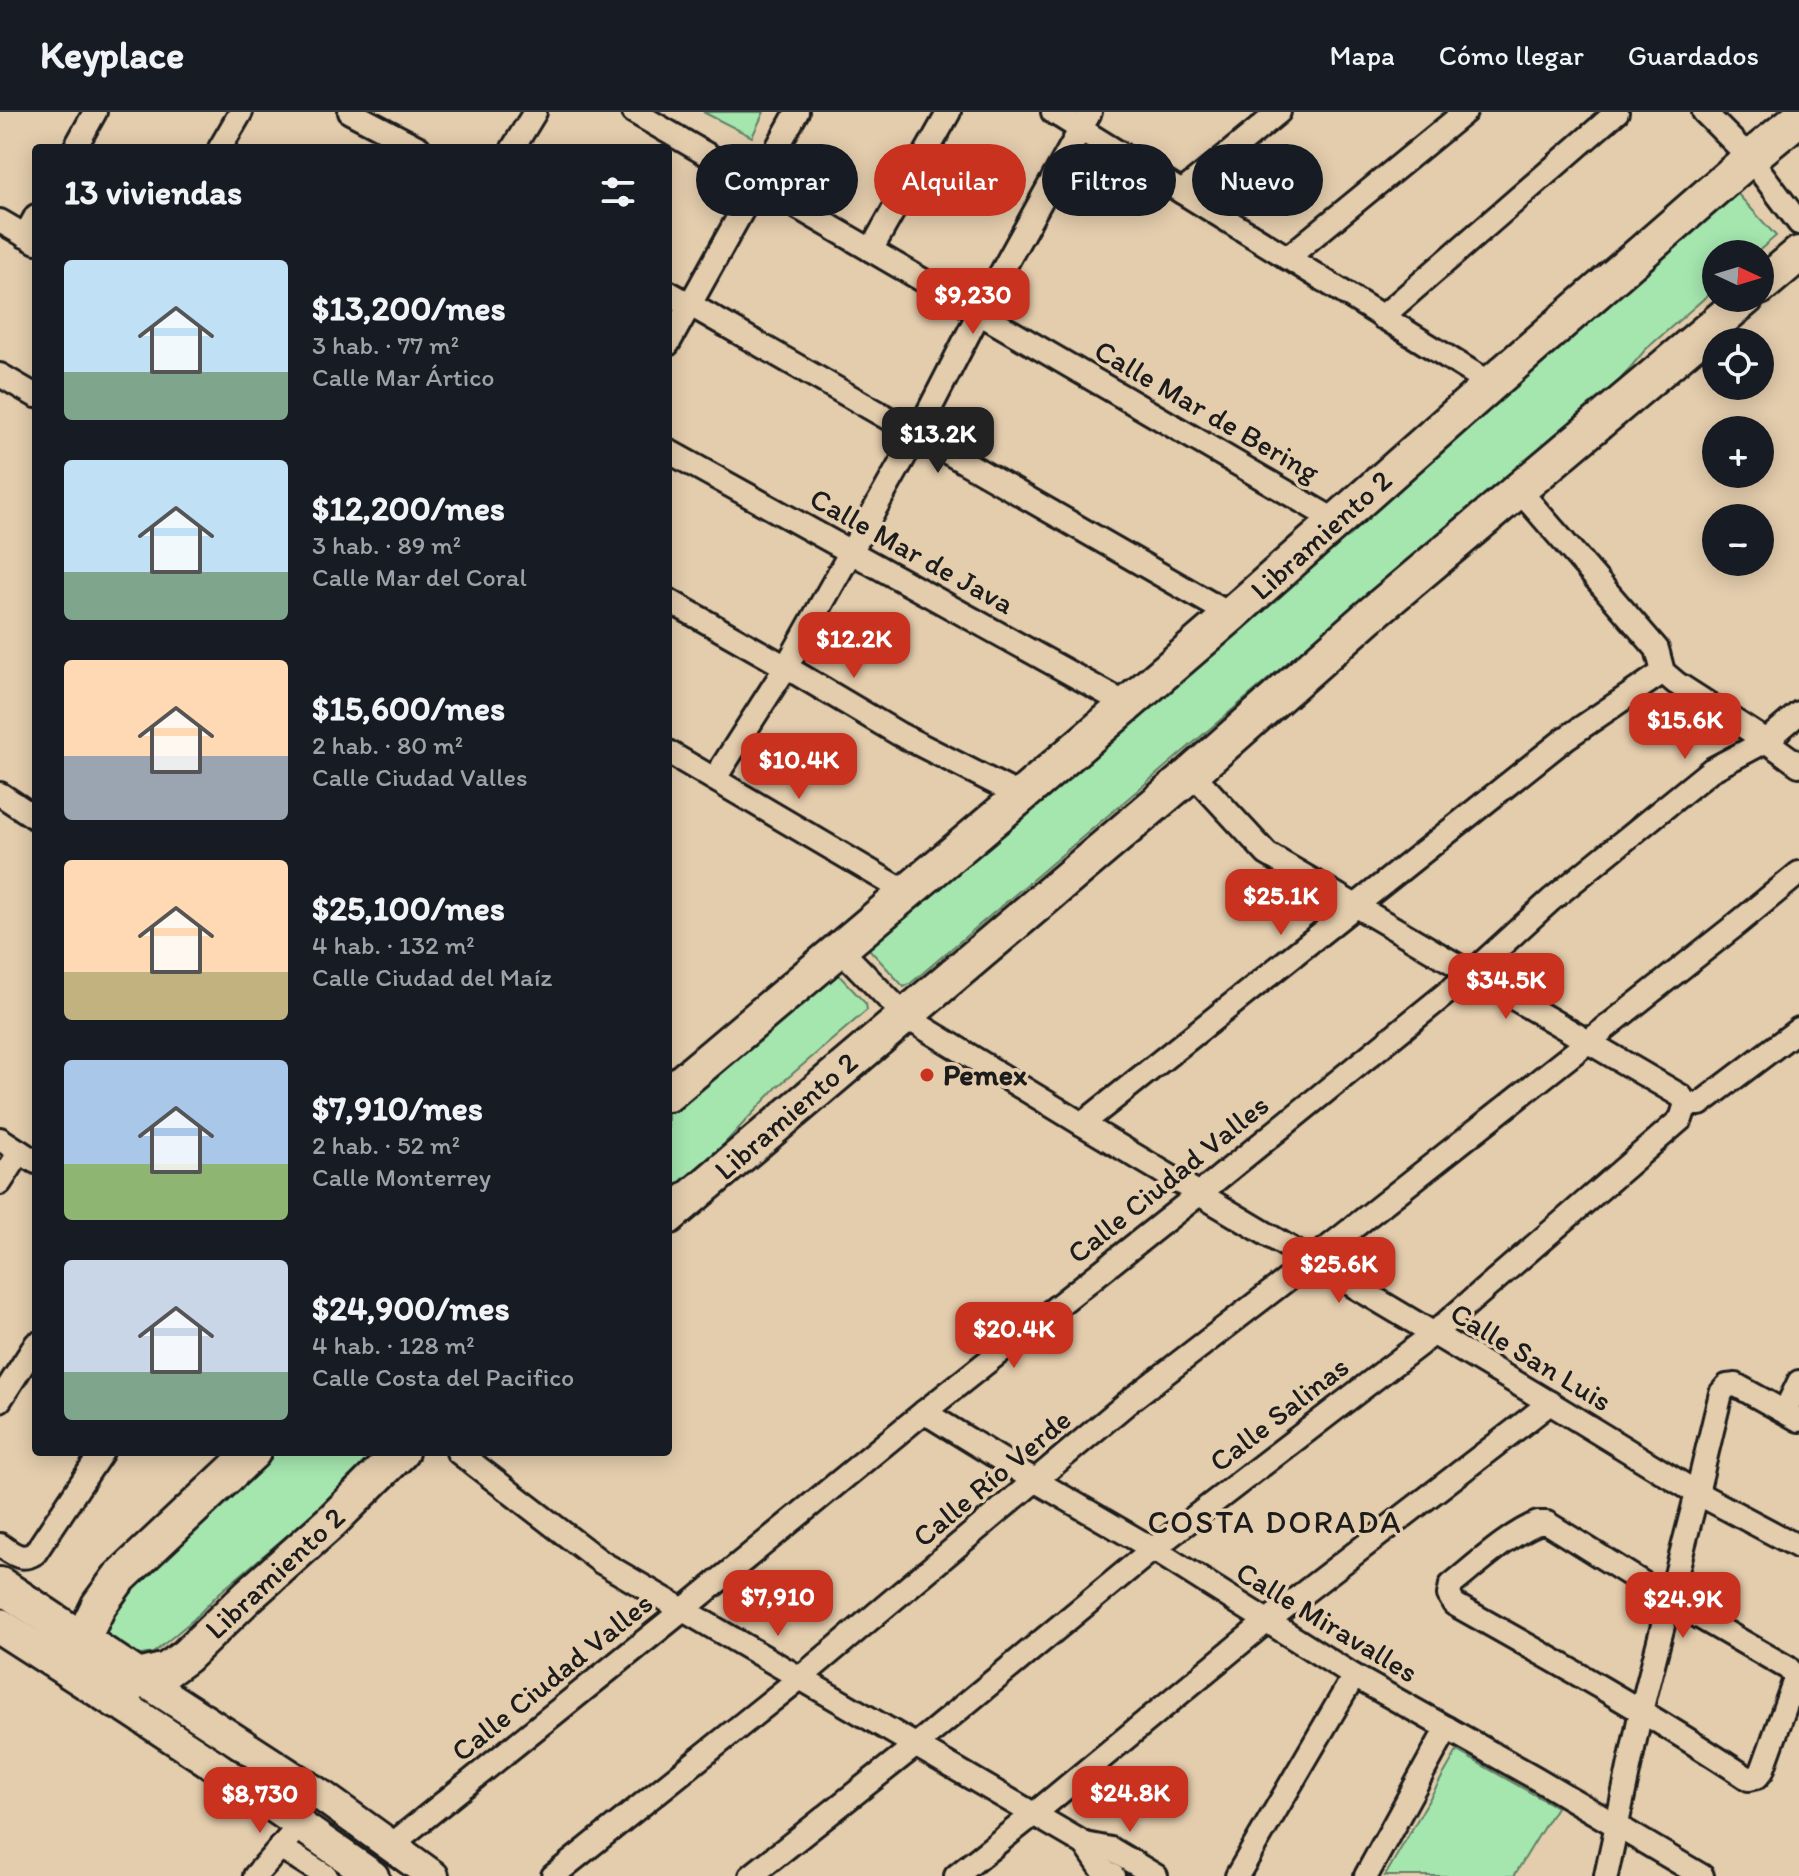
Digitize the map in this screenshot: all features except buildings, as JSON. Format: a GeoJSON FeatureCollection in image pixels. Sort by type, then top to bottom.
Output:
{"type":"FeatureCollection","features":[{"type":"Feature","properties":{"kind":"main road","name":"Libramiento 2"},"geometry":{"type":"LineString","coordinates":[[672,1091],[1231,615],[1491,384],[1799,118]]}},
{"type":"Feature","properties":{"kind":"main road"},"geometry":{"type":"LineString","coordinates":[[1774,275],[1799,254]]}},
{"type":"Feature","properties":{"kind":"main road","name":"Libramiento 2"},"geometry":{"type":"LineString","coordinates":[[672,1214],[1192,773],[1368,617],[1729,312]]}},
{"type":"Feature","properties":{"kind":"main road"},"geometry":{"type":"LineString","coordinates":[[75,1655],[99,1605],[118,1579],[249,1456]]}},
{"type":"Feature","properties":{"kind":"main road","name":"Libramiento 2"},"geometry":{"type":"LineString","coordinates":[[128,1689],[167,1670],[186,1656],[332,1521],[397,1456]]}},
{"type":"Feature","properties":{"kind":"main road"},"geometry":{"type":"LineString","coordinates":[[0,1585],[75,1655],[128,1689],[322,1796],[433,1876]]}},
{"type":"Feature","properties":{"kind":"main road"},"geometry":{"type":"LineString","coordinates":[[2,1631],[75,1655]]}},
{"type":"Feature","properties":{"kind":"main road"},"geometry":{"type":"LineString","coordinates":[[128,1689],[290,1836],[373,1876]]}},
{"type":"Feature","properties":{"kind":"street"},"geometry":{"type":"LineString","coordinates":[[77,144],[95,112]]}},
{"type":"Feature","properties":{"kind":"street"},"geometry":{"type":"LineString","coordinates":[[222,144],[241,112]]}},
{"type":"Feature","properties":{"kind":"street"},"geometry":{"type":"LineString","coordinates":[[350,112],[411,144]]}},
{"type":"Feature","properties":{"kind":"street"},"geometry":{"type":"LineString","coordinates":[[515,144],[535,112]]}},
{"type":"Feature","properties":{"kind":"street","name":"Calle Mar de Bering"},"geometry":{"type":"LineString","coordinates":[[634,112],[696,148]]}},
{"type":"Feature","properties":{"kind":"street"},"geometry":{"type":"LineString","coordinates":[[779,144],[797,112]]}},
{"type":"Feature","properties":{"kind":"street"},"geometry":{"type":"LineString","coordinates":[[871,250],[949,112]]}},
{"type":"Feature","properties":{"kind":"street"},"geometry":{"type":"LineString","coordinates":[[1053,112],[1085,120],[1182,192],[1491,384]]}},
{"type":"Feature","properties":{"kind":"street"},"geometry":{"type":"LineString","coordinates":[[1182,192],[1279,112]]}},
{"type":"Feature","properties":{"kind":"street"},"geometry":{"type":"LineString","coordinates":[[1287,258],[1465,112]]}},
{"type":"Feature","properties":{"kind":"street"},"geometry":{"type":"LineString","coordinates":[[1382,317],[1617,112]]}},
{"type":"Feature","properties":{"kind":"street"},"geometry":{"type":"LineString","coordinates":[[1704,112],[1750,158],[1799,223]]}},
{"type":"Feature","properties":{"kind":"street"},"geometry":{"type":"LineString","coordinates":[[715,778],[786,667],[916,436],[979,313],[1085,120]]}},
{"type":"Feature","properties":{"kind":"street"},"geometry":{"type":"LineString","coordinates":[[672,337],[739,216]]}},
{"type":"Feature","properties":{"kind":"street","name":"Calle Mar de Bering"},"geometry":{"type":"LineString","coordinates":[[813,216],[1336,521]]}},
{"type":"Feature","properties":{"kind":"street"},"geometry":{"type":"LineString","coordinates":[[0,221],[32,231]]}},
{"type":"Feature","properties":{"kind":"street"},"geometry":{"type":"LineString","coordinates":[[672,294],[1231,615]]}},
{"type":"Feature","properties":{"kind":"street"},"geometry":{"type":"LineString","coordinates":[[0,375],[32,394]]}},
{"type":"Feature","properties":{"kind":"street","name":"Calle Mar de Java"},"geometry":{"type":"LineString","coordinates":[[672,453],[1126,704]]}},
{"type":"Feature","properties":{"kind":"street"},"geometry":{"type":"LineString","coordinates":[[1519,490],[1657,649],[1663,672],[1799,765]]}},
{"type":"Feature","properties":{"kind":"street"},"geometry":{"type":"LineString","coordinates":[[672,602],[899,734],[1021,796]]}},
{"type":"Feature","properties":{"kind":"street"},"geometry":{"type":"LineString","coordinates":[[1082,1124],[1566,738],[1663,672]]}},
{"type":"Feature","properties":{"kind":"street","name":"Calle Ciudad Valles"},"geometry":{"type":"LineString","coordinates":[[390,1846],[1470,974],[1551,900],[1711,770],[1766,741],[1799,713]]}},
{"type":"Feature","properties":{"kind":"street"},"geometry":{"type":"LineString","coordinates":[[672,754],[906,892]]}},
{"type":"Feature","properties":{"kind":"street"},"geometry":{"type":"LineString","coordinates":[[1192,773],[1267,854],[1681,1096],[1686,1104]]}},
{"type":"Feature","properties":{"kind":"street"},"geometry":{"type":"LineString","coordinates":[[0,794],[32,815]]}},
{"type":"Feature","properties":{"kind":"street","name":"Calle Río Verde"},"geometry":{"type":"LineString","coordinates":[[553,1876],[800,1678],[1132,1399],[1311,1261],[1799,873]]}},
{"type":"Feature","properties":{"kind":"street"},"geometry":{"type":"LineString","coordinates":[[839,948],[906,1017]]}},
{"type":"Feature","properties":{"kind":"street","name":"Calle San Luis"},"geometry":{"type":"LineString","coordinates":[[906,1017],[1697,1493],[1799,1547]]}},
{"type":"Feature","properties":{"kind":"street","name":"Calle Salinas"},"geometry":{"type":"LineString","coordinates":[[751,1876],[916,1745],[1153,1549],[1433,1334],[1681,1119],[1686,1104],[1700,1104],[1799,1029]]}},
{"type":"Feature","properties":{"kind":"street"},"geometry":{"type":"LineString","coordinates":[[0,1139],[28,1157],[0,1183]]}},
{"type":"Feature","properties":{"kind":"street"},"geometry":{"type":"LineString","coordinates":[[0,1400],[32,1350]]}},
{"type":"Feature","properties":{"kind":"street"},"geometry":{"type":"LineString","coordinates":[[1606,1876],[1641,1711],[1721,1393],[1727,1386],[1736,1385],[1792,1415],[1799,1382]]}},
{"type":"Feature","properties":{"kind":"street"},"geometry":{"type":"LineString","coordinates":[[956,1876],[1266,1622],[1550,1403]]}},
{"type":"Feature","properties":{"kind":"street","name":"Calle Miravalles"},"geometry":{"type":"LineString","coordinates":[[924,1412],[1153,1549],[1354,1676],[1702,1876]]}},
{"type":"Feature","properties":{"kind":"street"},"geometry":{"type":"LineString","coordinates":[[0,1545],[18,1557],[27,1558],[35,1553],[99,1456]]}},
{"type":"Feature","properties":{"kind":"street"},"geometry":{"type":"LineString","coordinates":[[463,1456],[601,1562],[1085,1844],[1111,1849],[1156,1876]]}},
{"type":"Feature","properties":{"kind":"street"},"geometry":{"type":"LineString","coordinates":[[1547,1523],[1670,1600],[1788,1668],[1794,1675],[1762,1771],[1757,1777],[1749,1779],[1697,1744],[1454,1604],[1449,1595],[1451,1585],[1499,1547],[1530,1526],[1547,1523]]}},
{"type":"Feature","properties":{"kind":"street"},"geometry":{"type":"LineString","coordinates":[[1237,1876],[1354,1676]]}},
{"type":"Feature","properties":{"kind":"street"},"geometry":{"type":"LineString","coordinates":[[1366,1876],[1447,1728]]}},
{"type":"Feature","properties":{"kind":"street"},"geometry":{"type":"LineString","coordinates":[[255,1876],[290,1836],[326,1876]]}},
{"type":"Feature","properties":{"kind":"street"},"geometry":{"type":"LineString","coordinates":[[1085,1844],[1102,1869],[1113,1876]]}},
{"type":"Feature","properties":{"kind":"green space"},"geometry":{"type":"Polygon","coordinates":[[[703,112],[764,112],[752,137],[703,112]]]}},
{"type":"Feature","properties":{"kind":"green space"},"geometry":{"type":"Polygon","coordinates":[[[1736,192],[1776,236],[1771,240],[1702,240],[1702,300],[1645,350],[1619,381],[911,983],[904,987],[869,949],[872,941],[1736,192]]]}},
{"type":"Feature","properties":{"kind":"green space"},"geometry":{"type":"Polygon","coordinates":[[[833,969],[866,1004],[867,1010],[777,1087],[725,1143],[672,1190],[672,1108],[833,969]]]}},
{"type":"Feature","properties":{"kind":"green space"},"geometry":{"type":"Polygon","coordinates":[[[268,1456],[378,1456],[153,1653],[134,1656],[102,1632],[114,1601],[268,1456]]]}},
{"type":"Feature","properties":{"kind":"green space"},"geometry":{"type":"Polygon","coordinates":[[[1457,1751],[1556,1807],[1514,1876],[1385,1876],[1457,1751]]]}},
{"type":"Feature","properties":{"kind":"place","name":"Pemex"},"geometry":{"type":"Point","coordinates":[927,1075]}},
{"type":"Feature","properties":{"kind":"district","name":"COSTA DORADA"},"geometry":{"type":"Point","coordinates":[1275,1522]}}]}
